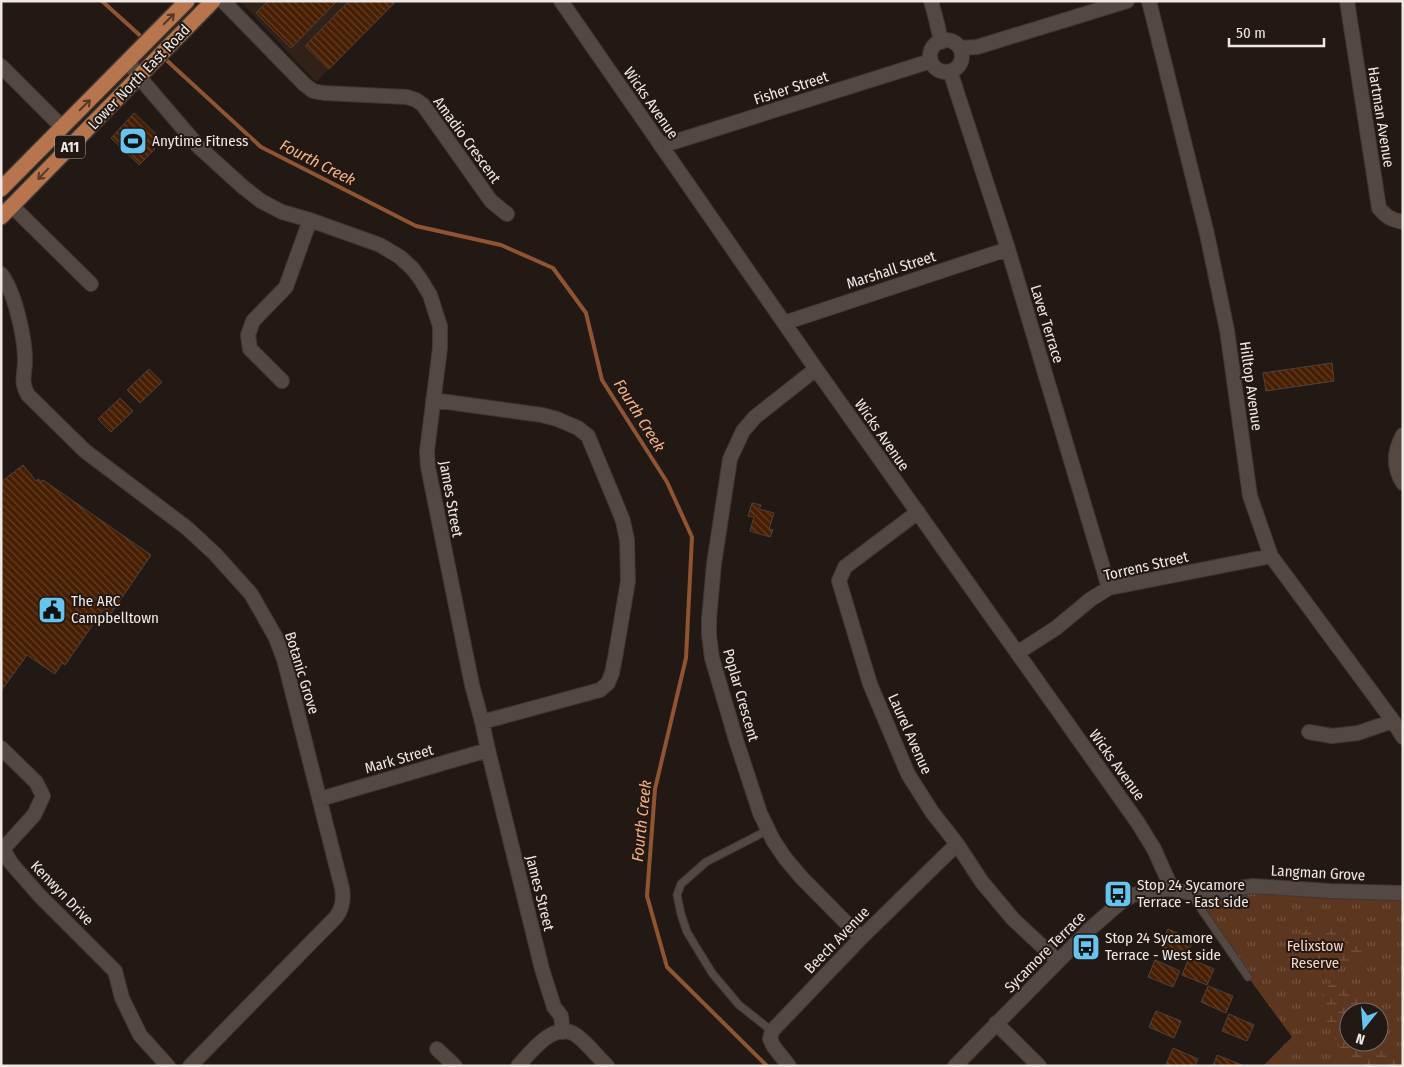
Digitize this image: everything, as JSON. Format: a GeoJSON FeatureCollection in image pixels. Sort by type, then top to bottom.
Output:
{"type":"FeatureCollection","features":[{"type":"Feature","properties":{"kind":"main road","name":"Lower North East Road"},"geometry":{"type":"LineString","coordinates":[[1,189],[187,1]]}},
{"type":"Feature","properties":{"kind":"main road","name":"Lower North East Road"},"geometry":{"type":"LineString","coordinates":[[1,217],[213,1]]}},
{"type":"Feature","properties":{"kind":"street","name":"Amadio Crescent"},"geometry":{"type":"LineString","coordinates":[[223,1],[313,91],[324,94],[407,97],[416,100],[422,105],[491,201],[507,214]]}},
{"type":"Feature","properties":{"kind":"street","name":"Wicks Avenue"},"geometry":{"type":"LineString","coordinates":[[561,1],[816,369],[1138,823],[1154,849],[1172,889]]}},
{"type":"Feature","properties":{"kind":"street"},"geometry":{"type":"LineString","coordinates":[[931,1],[941,42]]}},
{"type":"Feature","properties":{"kind":"street"},"geometry":{"type":"LineString","coordinates":[[960,48],[977,46],[1127,1]]}},
{"type":"Feature","properties":{"kind":"street","name":"Hilltop Avenue"},"geometry":{"type":"LineString","coordinates":[[1149,1],[1207,234],[1227,330],[1250,496],[1271,556],[1403,737]]}},
{"type":"Feature","properties":{"kind":"street","name":"Hartman Avenue"},"geometry":{"type":"LineString","coordinates":[[1347,1],[1379,208],[1391,220],[1403,222]]}},
{"type":"Feature","properties":{"kind":"street"},"geometry":{"type":"LineString","coordinates":[[950,41],[960,48],[962,61],[955,70],[941,71],[936,68],[931,60],[934,46],[941,42],[950,41]]}},
{"type":"Feature","properties":{"kind":"street","name":"Fisher Street"},"geometry":{"type":"LineString","coordinates":[[661,146],[931,60]]}},
{"type":"Feature","properties":{"kind":"street","name":"James Street"},"geometry":{"type":"LineString","coordinates":[[128,61],[139,77],[199,147],[261,201],[282,212],[380,245],[400,257],[413,269],[430,295],[440,326],[440,348],[427,451],[428,467],[472,686],[542,969],[554,1007],[561,1016],[563,1032]]}},
{"type":"Feature","properties":{"kind":"street"},"geometry":{"type":"LineString","coordinates":[[1,66],[62,127]]}},
{"type":"Feature","properties":{"kind":"street","name":"Laver Terrace"},"geometry":{"type":"LineString","coordinates":[[950,71],[1008,249],[1109,588]]}},
{"type":"Feature","properties":{"kind":"street"},"geometry":{"type":"LineString","coordinates":[[12,206],[91,284]]}},
{"type":"Feature","properties":{"kind":"street"},"geometry":{"type":"LineString","coordinates":[[282,381],[250,349],[248,335],[253,321],[286,287],[310,220]]}},
{"type":"Feature","properties":{"kind":"street","name":"Marshall Street"},"geometry":{"type":"LineString","coordinates":[[784,323],[1008,249]]}},
{"type":"Feature","properties":{"kind":"street","name":"Botanic Grove"},"geometry":{"type":"LineString","coordinates":[[1,274],[12,292],[21,328],[25,361],[23,380],[28,394],[85,451],[187,528],[237,578],[262,611],[284,659],[342,888],[344,898],[340,912],[190,1066]]}},
{"type":"Feature","properties":{"kind":"street","name":"Poplar Crescent"},"geometry":{"type":"LineString","coordinates":[[816,369],[754,417],[743,431],[730,459],[714,564],[709,619],[712,658],[760,813],[773,840],[801,877],[861,938]]}},
{"type":"Feature","properties":{"kind":"street"},"geometry":{"type":"LineString","coordinates":[[433,400],[542,415],[578,428],[588,436],[598,458],[623,520],[627,540],[628,581],[616,658],[608,683],[600,690],[482,722]]}},
{"type":"Feature","properties":{"kind":"street"},"geometry":{"type":"LineString","coordinates":[[1403,435],[1398,443],[1395,462],[1403,483]]}},
{"type":"Feature","properties":{"kind":"street","name":"Laurel Avenue"},"geometry":{"type":"LineString","coordinates":[[918,512],[845,567],[839,581],[870,684],[908,774],[932,812],[957,844],[982,882],[1013,919],[1058,961]]}},
{"type":"Feature","properties":{"kind":"street","name":"Torrens Street"},"geometry":{"type":"LineString","coordinates":[[1017,653],[1056,628],[1091,599],[1109,588],[1271,556]]}},
{"type":"Feature","properties":{"kind":"street"},"geometry":{"type":"LineString","coordinates":[[1309,732],[1332,736],[1358,733],[1393,721]]}},
{"type":"Feature","properties":{"kind":"street","name":"Kenwyn Drive"},"geometry":{"type":"LineString","coordinates":[[1,748],[36,782],[43,796],[34,815],[2,850],[39,895],[115,971],[122,998],[140,1035],[168,1066]]}},
{"type":"Feature","properties":{"kind":"street","name":"Mark Street"},"geometry":{"type":"LineString","coordinates":[[320,798],[488,750]]}},
{"type":"Feature","properties":{"kind":"street","name":"Beech Avenue"},"geometry":{"type":"LineString","coordinates":[[772,1031],[861,938],[957,844]]}},
{"type":"Feature","properties":{"kind":"street","name":"Langman Grove"},"geometry":{"type":"LineString","coordinates":[[1172,889],[1189,893],[1205,893],[1253,886],[1403,893]]}},
{"type":"Feature","properties":{"kind":"street","name":"Sycamore Terrace"},"geometry":{"type":"LineString","coordinates":[[955,1066],[1090,929],[1121,902],[1133,895],[1154,890],[1172,889]]}},
{"type":"Feature","properties":{"kind":"street"},"geometry":{"type":"LineString","coordinates":[[996,1023],[1039,1066]]}},
{"type":"Feature","properties":{"kind":"street"},"geometry":{"type":"LineString","coordinates":[[772,1031],[770,1039],[774,1047],[790,1066]]}},
{"type":"Feature","properties":{"kind":"street"},"geometry":{"type":"LineString","coordinates":[[518,1066],[544,1039],[554,1033],[563,1032],[574,1034],[607,1066]]}},
{"type":"Feature","properties":{"kind":"street"},"geometry":{"type":"LineString","coordinates":[[437,1050],[455,1066]]}},
{"type":"Feature","properties":{"kind":"lane"},"geometry":{"type":"LineString","coordinates":[[768,830],[706,862],[681,884],[677,895],[687,932],[712,973],[739,1005],[772,1031]]}},
{"type":"Feature","properties":{"kind":"lane"},"geometry":{"type":"LineString","coordinates":[[1189,893],[1248,977]]}},
{"type":"Feature","properties":{"kind":"shaded area"},"geometry":{"type":"Polygon","coordinates":[[[240,1],[398,1],[316,82],[240,1]]]}},
{"type":"Feature","properties":{"kind":"green space","name":"Felixstow Reserve"},"geometry":{"type":"Polygon","coordinates":[[[1403,892],[1403,1066],[1263,1066],[1292,1037],[1189,893],[1403,892]]]}},
{"type":"Feature","properties":{"kind":"green space"},"geometry":{"type":"Polygon","coordinates":[[[1310,927],[1338,927],[1350,931],[1358,937],[1363,945],[1364,953],[1358,963],[1353,965],[1333,965],[1314,971],[1304,971],[1294,967],[1287,959],[1289,948],[1297,936],[1310,927]]]}},
{"type":"Feature","properties":{"kind":"green space"},"geometry":{"type":"Polygon","coordinates":[[[1337,983],[1343,985],[1352,991],[1360,1002],[1339,1002],[1339,1046],[1323,1011],[1322,993],[1330,985],[1337,983]]]}},
{"type":"Feature","properties":{"kind":"green space"},"geometry":{"type":"Polygon","coordinates":[[[1389,1050],[1399,1066],[1356,1066],[1343,1052],[1389,1052],[1389,1050]]]}},
{"type":"Feature","properties":{"kind":"building"},"geometry":{"type":"Polygon","coordinates":[[[268,1],[337,1],[291,48],[256,13],[268,1]]]}},
{"type":"Feature","properties":{"kind":"building"},"geometry":{"type":"Polygon","coordinates":[[[349,1],[396,1],[329,69],[305,46],[349,1]]]}},
{"type":"Feature","properties":{"kind":"building","name":"Anytime Fitness"},"geometry":{"type":"Polygon","coordinates":[[[134,113],[157,135],[150,143],[155,149],[139,165],[111,138],[134,113]]]}},
{"type":"Feature","properties":{"kind":"building"},"geometry":{"type":"Polygon","coordinates":[[[1332,363],[1334,381],[1266,391],[1263,373],[1332,363]]]}},
{"type":"Feature","properties":{"kind":"building"},"geometry":{"type":"Polygon","coordinates":[[[149,369],[162,382],[140,403],[127,390],[149,369]]]}},
{"type":"Feature","properties":{"kind":"building"},"geometry":{"type":"Polygon","coordinates":[[[120,398],[133,411],[111,432],[98,419],[120,398]]]}},
{"type":"Feature","properties":{"kind":"building"},"geometry":{"type":"Polygon","coordinates":[[[23,465],[36,481],[38,479],[42,482],[43,480],[151,555],[110,615],[103,610],[65,665],[62,663],[55,674],[27,655],[1,691],[1,482],[23,465]]]}},
{"type":"Feature","properties":{"kind":"building"},"geometry":{"type":"Polygon","coordinates":[[[752,503],[761,505],[759,509],[774,513],[769,529],[773,530],[770,537],[750,531],[754,517],[748,516],[752,503]]]}},
{"type":"Feature","properties":{"kind":"building"},"geometry":{"type":"Polygon","coordinates":[[[1168,929],[1193,940],[1186,957],[1161,946],[1168,929]]]}},
{"type":"Feature","properties":{"kind":"building"},"geometry":{"type":"Polygon","coordinates":[[[1189,958],[1214,969],[1207,985],[1182,975],[1189,958]]]}},
{"type":"Feature","properties":{"kind":"building"},"geometry":{"type":"Polygon","coordinates":[[[1155,960],[1180,971],[1173,987],[1148,977],[1155,960]]]}},
{"type":"Feature","properties":{"kind":"building"},"geometry":{"type":"Polygon","coordinates":[[[1208,986],[1233,996],[1226,1013],[1201,1002],[1208,986]]]}},
{"type":"Feature","properties":{"kind":"building"},"geometry":{"type":"Polygon","coordinates":[[[1156,1011],[1181,1021],[1174,1038],[1149,1027],[1156,1011]]]}},
{"type":"Feature","properties":{"kind":"building"},"geometry":{"type":"Polygon","coordinates":[[[1229,1014],[1254,1025],[1247,1041],[1222,1031],[1229,1014]]]}},
{"type":"Feature","properties":{"kind":"building"},"geometry":{"type":"Polygon","coordinates":[[[1173,1048],[1198,1059],[1195,1066],[1166,1065],[1173,1048]]]}},
{"type":"Feature","properties":{"kind":"building"},"geometry":{"type":"Polygon","coordinates":[[[1217,1055],[1242,1065],[1242,1066],[1213,1066],[1217,1055]]]}},
{"type":"Feature","properties":{"kind":"waterway","name":"Fourth Creek"},"geometry":{"type":"LineString","coordinates":[[102,1],[145,40]]}},
{"type":"Feature","properties":{"kind":"waterway","name":"Fourth Creek"},"geometry":{"type":"LineString","coordinates":[[163,57],[261,147],[416,226],[501,245],[553,268],[586,313],[602,380],[667,482],[692,537],[686,658],[655,789],[647,896],[667,967],[767,1066]]}},
{"type":"Feature","properties":{"kind":"place","name":"Anytime Fitness"},"geometry":{"type":"Point","coordinates":[133,141]}},
{"type":"Feature","properties":{"kind":"place","name":"The ARC Campbelltown"},"geometry":{"type":"Point","coordinates":[52,610]}},
{"type":"Feature","properties":{"kind":"place","name":"Stop 24 Sycamore Terrace - East side"},"geometry":{"type":"Point","coordinates":[1118,894]}},
{"type":"Feature","properties":{"kind":"place","name":"Stop 24 Sycamore Terrace - West side"},"geometry":{"type":"Point","coordinates":[1086,947]}}]}
